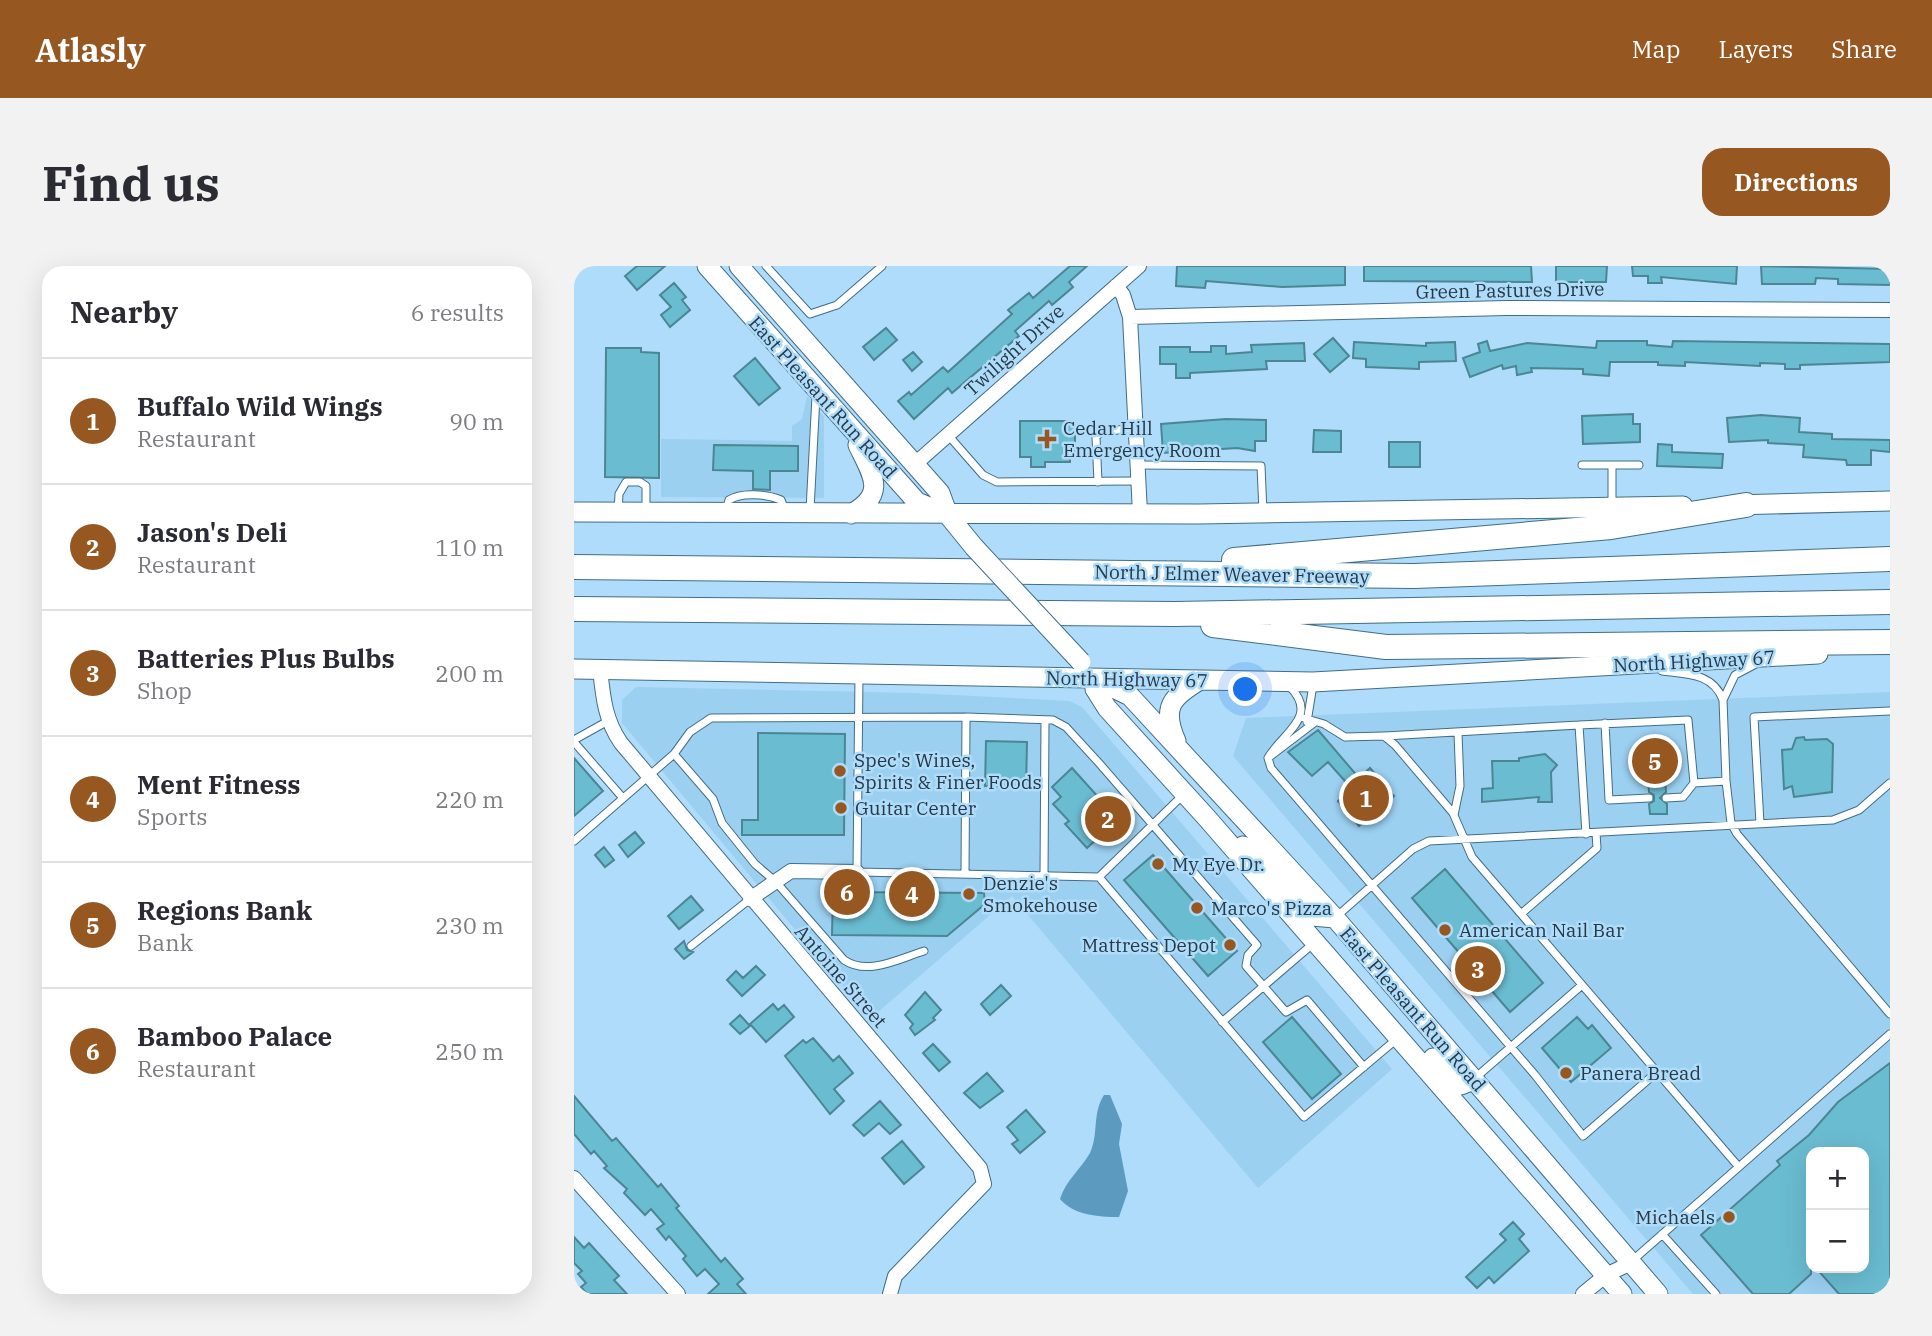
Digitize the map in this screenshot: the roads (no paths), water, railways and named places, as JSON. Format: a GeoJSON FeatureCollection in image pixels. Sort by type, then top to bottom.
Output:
{"type":"FeatureCollection","features":[{"type":"Feature","properties":{"kind":"highway"},"geometry":{"type":"LineString","coordinates":[[1080,572],[1611,527],[1746,505]]}},
{"type":"Feature","properties":{"kind":"highway","name":"North J Elmer Weaver Freeway"},"geometry":{"type":"LineString","coordinates":[[574,567],[1414,576],[1890,559]]}},
{"type":"Feature","properties":{"kind":"highway","name":"North J Elmer Weaver Freeway"},"geometry":{"type":"LineString","coordinates":[[574,610],[1111,614],[1890,602]]}},
{"type":"Feature","properties":{"kind":"highway"},"geometry":{"type":"LineString","coordinates":[[1111,614],[1386,647],[1890,642]]}},
{"type":"Feature","properties":{"kind":"main road","name":"East Pleasant Run Road"},"geometry":{"type":"LineString","coordinates":[[707,266],[917,502],[948,515]]}},
{"type":"Feature","properties":{"kind":"main road","name":"East Pleasant Run Road"},"geometry":{"type":"LineString","coordinates":[[739,266],[915,464],[940,494],[948,515],[974,547],[1095,679],[1130,696],[1180,748],[1335,918],[1658,1294]]}},
{"type":"Feature","properties":{"kind":"main road"},"geometry":{"type":"LineString","coordinates":[[849,425],[874,480],[873,496],[865,506],[851,514]]}},
{"type":"Feature","properties":{"kind":"main road"},"geometry":{"type":"LineString","coordinates":[[574,512],[948,515],[1263,513],[1890,501]]}},
{"type":"Feature","properties":{"kind":"main road","name":"North Highway 67"},"geometry":{"type":"LineString","coordinates":[[574,669],[1313,682],[1890,649]]}},
{"type":"Feature","properties":{"kind":"main road","name":"East Pleasant Run Road"},"geometry":{"type":"LineString","coordinates":[[1095,679],[1100,699],[1315,941],[1616,1288]]}},
{"type":"Feature","properties":{"kind":"main road"},"geometry":{"type":"LineString","coordinates":[[1180,748],[1169,726],[1168,712],[1174,698],[1200,680]]}},
{"type":"Feature","properties":{"kind":"main road"},"geometry":{"type":"LineString","coordinates":[[1206,817],[1266,863],[1312,916],[1335,918]]}},
{"type":"Feature","properties":{"kind":"main road"},"geometry":{"type":"LineString","coordinates":[[1315,941],[1346,950],[1378,987],[1437,1036]]}},
{"type":"Feature","properties":{"kind":"main road"},"geometry":{"type":"LineString","coordinates":[[1383,1020],[1416,1037],[1461,1085],[1474,1080]]}},
{"type":"Feature","properties":{"kind":"street","name":"Twilight Drive"},"geometry":{"type":"LineString","coordinates":[[915,464],[1139,266]]}},
{"type":"Feature","properties":{"kind":"street"},"geometry":{"type":"LineString","coordinates":[[1115,286],[1123,295],[1130,317],[1140,513]]}},
{"type":"Feature","properties":{"kind":"street","name":"Green Pastures Drive"},"geometry":{"type":"LineString","coordinates":[[1130,317],[1506,308],[1890,310]]}},
{"type":"Feature","properties":{"kind":"street","name":"Antoine Street"},"geometry":{"type":"LineString","coordinates":[[600,669],[603,704],[608,720],[621,743],[983,1175],[984,1184],[895,1276],[890,1294]]}},
{"type":"Feature","properties":{"kind":"street"},"geometry":{"type":"LineString","coordinates":[[750,900],[791,871],[857,872]]}},
{"type":"Feature","properties":{"kind":"street"},"geometry":{"type":"LineString","coordinates":[[574,1178],[678,1294]]}},
{"type":"Feature","properties":{"kind":"street"},"geometry":{"type":"LineString","coordinates":[[1583,1294],[1616,1288],[1631,1262]]}},
{"type":"Feature","properties":{"kind":"lane"},"geometry":{"type":"LineString","coordinates":[[766,266],[810,314],[837,305],[882,266]]}},
{"type":"Feature","properties":{"kind":"lane"},"geometry":{"type":"LineString","coordinates":[[810,514],[817,389]]}},
{"type":"Feature","properties":{"kind":"lane"},"geometry":{"type":"LineString","coordinates":[[1098,482],[1096,437],[1101,432],[1136,428]]}},
{"type":"Feature","properties":{"kind":"lane"},"geometry":{"type":"LineString","coordinates":[[948,435],[982,475],[997,482],[1139,481]]}},
{"type":"Feature","properties":{"kind":"lane"},"geometry":{"type":"LineString","coordinates":[[1138,465],[1261,466],[1263,513]]}},
{"type":"Feature","properties":{"kind":"lane"},"geometry":{"type":"LineString","coordinates":[[1582,465],[1639,465]]}},
{"type":"Feature","properties":{"kind":"lane"},"geometry":{"type":"LineString","coordinates":[[1612,465],[1612,508]]}},
{"type":"Feature","properties":{"kind":"lane"},"geometry":{"type":"LineString","coordinates":[[618,512],[619,495],[626,482],[640,482],[646,486],[646,513]]}},
{"type":"Feature","properties":{"kind":"lane"},"geometry":{"type":"LineString","coordinates":[[1723,700],[1735,675],[1769,657]]}},
{"type":"Feature","properties":{"kind":"lane"},"geometry":{"type":"LineString","coordinates":[[1620,665],[1699,676],[1719,689],[1723,700],[1726,781],[1731,823],[1890,1014]]}},
{"type":"Feature","properties":{"kind":"lane"},"geometry":{"type":"LineString","coordinates":[[859,674],[857,872],[1099,877],[1185,793]]}},
{"type":"Feature","properties":{"kind":"lane"},"geometry":{"type":"LineString","coordinates":[[1284,681],[1298,695],[1307,721]]}},
{"type":"Feature","properties":{"kind":"lane"},"geometry":{"type":"LineString","coordinates":[[1307,721],[1313,682]]}},
{"type":"Feature","properties":{"kind":"lane"},"geometry":{"type":"LineString","coordinates":[[1760,823],[1754,717],[1890,711]]}},
{"type":"Feature","properties":{"kind":"lane"},"geometry":{"type":"LineString","coordinates":[[965,874],[966,717]]}},
{"type":"Feature","properties":{"kind":"lane"},"geometry":{"type":"LineString","coordinates":[[574,841],[674,754],[690,732],[711,718],[966,717],[1045,720],[1066,727],[1154,824],[1257,945],[1248,956],[1246,966],[1286,1012],[1307,1000],[1364,1067]]}},
{"type":"Feature","properties":{"kind":"lane"},"geometry":{"type":"LineString","coordinates":[[608,720],[574,741],[622,797]]}},
{"type":"Feature","properties":{"kind":"lane"},"geometry":{"type":"LineString","coordinates":[[1044,876],[1045,720]]}},
{"type":"Feature","properties":{"kind":"lane"},"geometry":{"type":"LineString","coordinates":[[1657,1072],[1583,1136],[1511,1047],[1271,768],[1268,758],[1274,747],[1296,726],[1307,721],[1332,727],[1345,737],[1688,720],[1694,783],[1683,797],[1666,798]]}},
{"type":"Feature","properties":{"kind":"lane"},"geometry":{"type":"LineString","coordinates":[[1605,723],[1609,800],[1649,798]]}},
{"type":"Feature","properties":{"kind":"lane"},"geometry":{"type":"LineString","coordinates":[[1579,724],[1586,834]]}},
{"type":"Feature","properties":{"kind":"lane"},"geometry":{"type":"LineString","coordinates":[[1454,816],[1460,786],[1458,733]]}},
{"type":"Feature","properties":{"kind":"lane"},"geometry":{"type":"LineString","coordinates":[[1384,736],[1454,816],[1472,858],[1738,1166]]}},
{"type":"Feature","properties":{"kind":"lane"},"geometry":{"type":"LineString","coordinates":[[674,754],[713,799],[722,822],[755,864],[776,882],[844,960],[856,968],[870,967],[924,951]]}},
{"type":"Feature","properties":{"kind":"lane"},"geometry":{"type":"LineString","coordinates":[[1694,783],[1726,781]]}},
{"type":"Feature","properties":{"kind":"lane"},"geometry":{"type":"LineString","coordinates":[[1335,918],[1423,842],[1462,838],[1596,834],[1844,817],[1859,810],[1890,783]]}},
{"type":"Feature","properties":{"kind":"lane"},"geometry":{"type":"LineString","coordinates":[[1521,914],[1597,848],[1596,834]]}},
{"type":"Feature","properties":{"kind":"lane"},"geometry":{"type":"LineString","coordinates":[[1099,877],[1304,1117],[1399,1038]]}},
{"type":"Feature","properties":{"kind":"lane"},"geometry":{"type":"LineString","coordinates":[[691,946],[750,900]]}},
{"type":"Feature","properties":{"kind":"lane"},"geometry":{"type":"LineString","coordinates":[[1222,1022],[1315,941]]}},
{"type":"Feature","properties":{"kind":"lane"},"geometry":{"type":"LineString","coordinates":[[1474,1080],[1582,985]]}},
{"type":"Feature","properties":{"kind":"lane"},"geometry":{"type":"LineString","coordinates":[[1631,1262],[1890,1034]]}},
{"type":"Feature","properties":{"kind":"lane"},"geometry":{"type":"LineString","coordinates":[[1662,1234],[1716,1294]]}},
{"type":"Feature","properties":{"kind":"place","name":"Cedar Hill Emergency Room"},"geometry":{"type":"Point","coordinates":[1047,439]}},
{"type":"Feature","properties":{"kind":"place","name":"Regions Bank"},"geometry":{"type":"Point","coordinates":[1655,761]}},
{"type":"Feature","properties":{"kind":"place","name":"Spec's Wines, Spirits & Finer Foods"},"geometry":{"type":"Point","coordinates":[840,771]}},
{"type":"Feature","properties":{"kind":"place","name":"Buffalo Wild Wings"},"geometry":{"type":"Point","coordinates":[1366,798]}},
{"type":"Feature","properties":{"kind":"place","name":"Guitar Center"},"geometry":{"type":"Point","coordinates":[841,808]}},
{"type":"Feature","properties":{"kind":"place","name":"Jason's Deli"},"geometry":{"type":"Point","coordinates":[1108,819]}},
{"type":"Feature","properties":{"kind":"place","name":"My Eye Dr."},"geometry":{"type":"Point","coordinates":[1158,864]}},
{"type":"Feature","properties":{"kind":"place","name":"Bamboo Palace"},"geometry":{"type":"Point","coordinates":[847,892]}},
{"type":"Feature","properties":{"kind":"place","name":"Ment Fitness"},"geometry":{"type":"Point","coordinates":[912,894]}},
{"type":"Feature","properties":{"kind":"place","name":"Denzie's Smokehouse"},"geometry":{"type":"Point","coordinates":[969,894]}},
{"type":"Feature","properties":{"kind":"place","name":"Marco's Pizza"},"geometry":{"type":"Point","coordinates":[1197,908]}},
{"type":"Feature","properties":{"kind":"place","name":"American Nail Bar"},"geometry":{"type":"Point","coordinates":[1445,930]}},
{"type":"Feature","properties":{"kind":"place","name":"Mattress Depot"},"geometry":{"type":"Point","coordinates":[1230,945]}},
{"type":"Feature","properties":{"kind":"place","name":"Batteries Plus Bulbs"},"geometry":{"type":"Point","coordinates":[1478,969]}},
{"type":"Feature","properties":{"kind":"place","name":"Panera Bread"},"geometry":{"type":"Point","coordinates":[1566,1073]}},
{"type":"Feature","properties":{"kind":"place","name":"Michaels"},"geometry":{"type":"Point","coordinates":[1729,1217]}}]}
